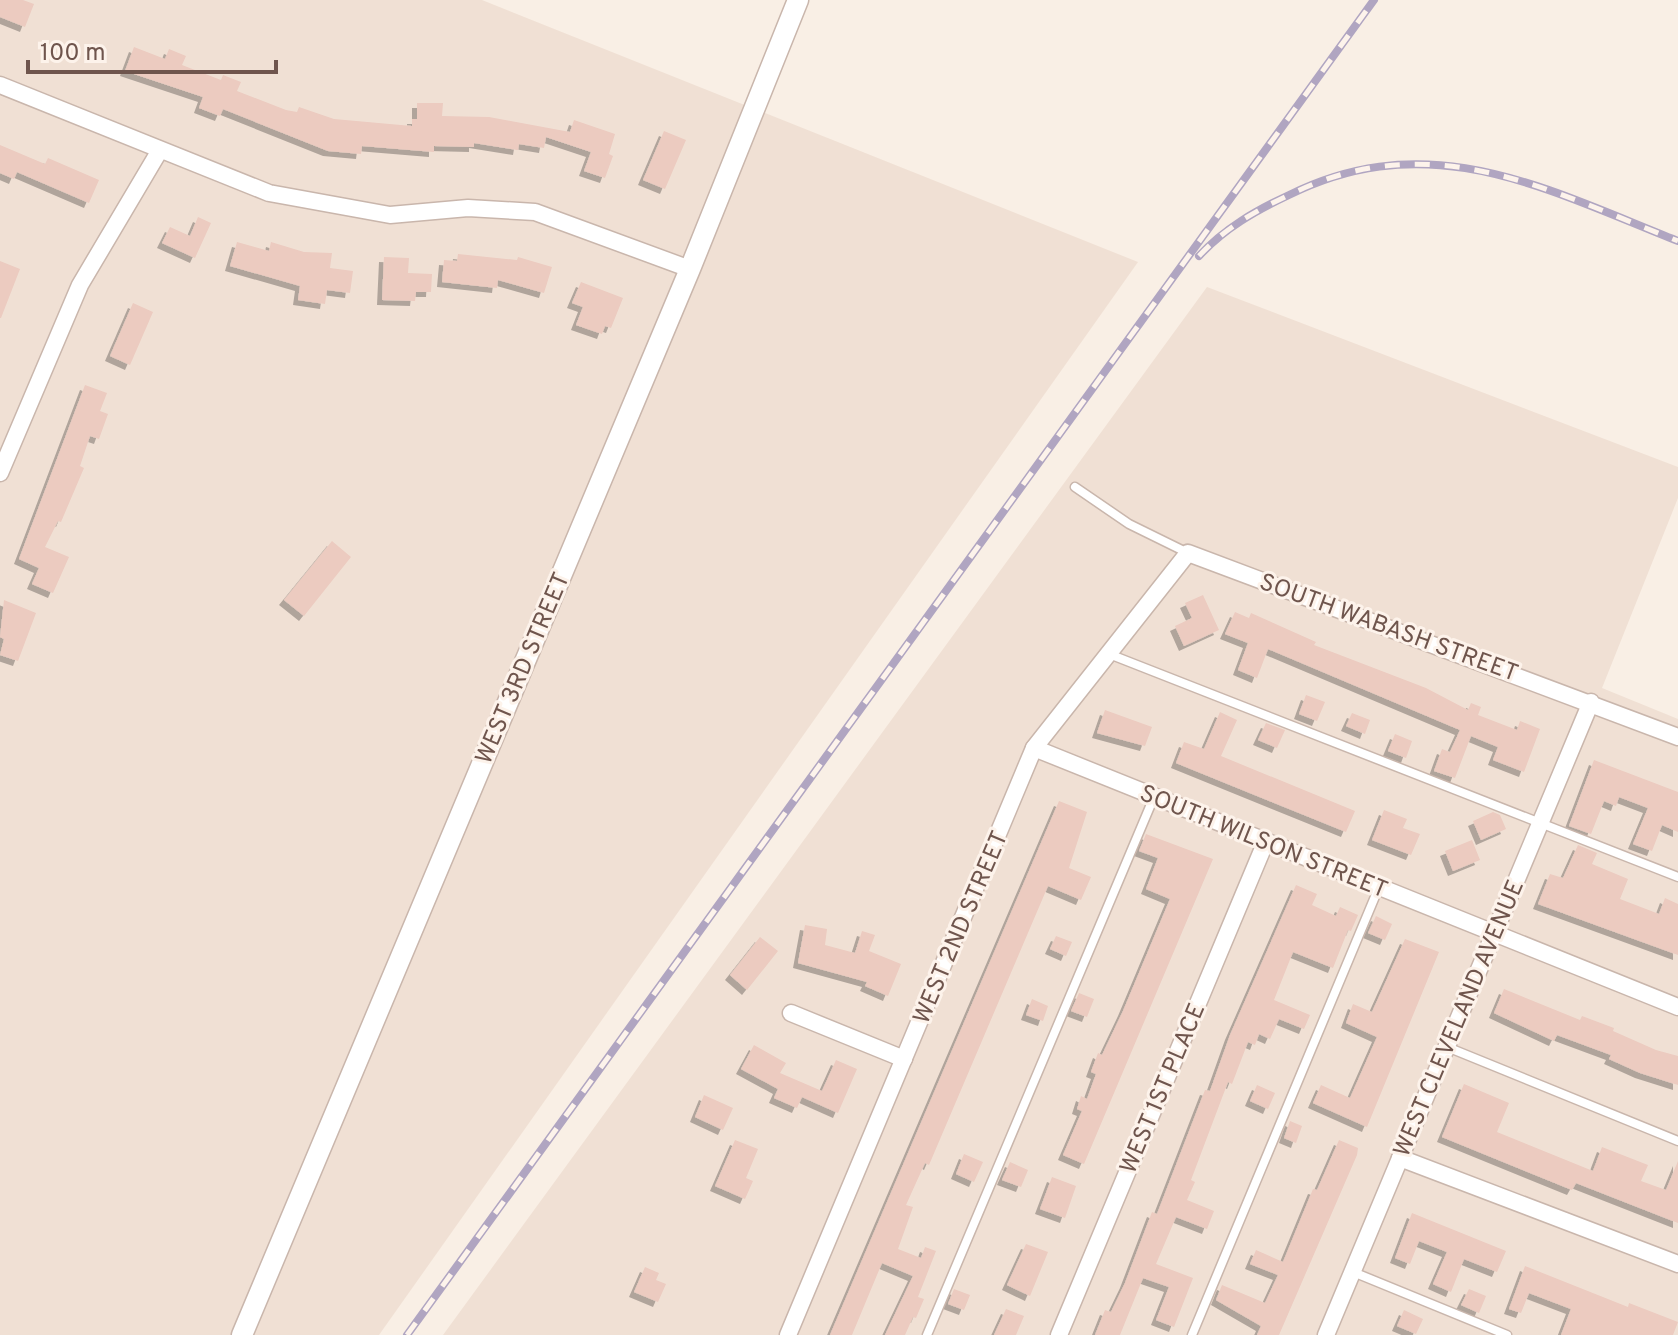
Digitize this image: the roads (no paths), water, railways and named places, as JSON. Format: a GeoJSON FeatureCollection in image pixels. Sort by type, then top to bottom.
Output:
{"type":"FeatureCollection","features":[{"type":"Feature","properties":{"kind":"street","name":"WEST 3RD STREET"},"geometry":{"type":"LineString","coordinates":[[242,1335],[690,269],[798,0]]}},
{"type":"Feature","properties":{"kind":"street"},"geometry":{"type":"LineString","coordinates":[[0,85],[44,100],[269,193],[390,215],[468,208],[535,212],[690,269]]}},
{"type":"Feature","properties":{"kind":"street"},"geometry":{"type":"LineString","coordinates":[[0,473],[80,285],[160,150]]}},
{"type":"Feature","properties":{"kind":"street","name":"WEST 2ND STREET"},"geometry":{"type":"LineString","coordinates":[[788,1335],[1034,748],[1188,553]]}},
{"type":"Feature","properties":{"kind":"street","name":"SOUTH WABASH STREET"},"geometry":{"type":"LineString","coordinates":[[1188,553],[1678,737]]}},
{"type":"Feature","properties":{"kind":"street","name":"WEST CLEVELAND AVENUE"},"geometry":{"type":"LineString","coordinates":[[1326,1335],[1591,702]]}},
{"type":"Feature","properties":{"kind":"street","name":"SOUTH WILSON STREET"},"geometry":{"type":"LineString","coordinates":[[1034,748],[1678,1007]]}},
{"type":"Feature","properties":{"kind":"street","name":"WEST 1ST PLACE"},"geometry":{"type":"LineString","coordinates":[[1059,1335],[1266,841]]}},
{"type":"Feature","properties":{"kind":"street"},"geometry":{"type":"LineString","coordinates":[[791,1013],[904,1059]]}},
{"type":"Feature","properties":{"kind":"street"},"geometry":{"type":"LineString","coordinates":[[1400,1158],[1678,1264]]}},
{"type":"Feature","properties":{"kind":"lane"},"geometry":{"type":"LineString","coordinates":[[1075,487],[1129,524],[1188,553]]}},
{"type":"Feature","properties":{"kind":"lane"},"geometry":{"type":"LineString","coordinates":[[1109,654],[1678,877]]}},
{"type":"Feature","properties":{"kind":"lane"},"geometry":{"type":"LineString","coordinates":[[927,1335],[1154,797]]}},
{"type":"Feature","properties":{"kind":"lane"},"geometry":{"type":"LineString","coordinates":[[1192,1335],[1379,887]]}},
{"type":"Feature","properties":{"kind":"lane"},"geometry":{"type":"LineString","coordinates":[[1446,1047],[1678,1141]]}},
{"type":"Feature","properties":{"kind":"lane"},"geometry":{"type":"LineString","coordinates":[[1352,1272],[1507,1335]]}},
{"type":"Feature","properties":{"kind":"railway"},"geometry":{"type":"LineString","coordinates":[[407,1335],[1374,0]]}},
{"type":"Feature","properties":{"kind":"railway"},"geometry":{"type":"LineString","coordinates":[[1199,256],[1241,221],[1289,195],[1341,175],[1391,165],[1439,165],[1487,172],[1534,185],[1678,241]]}}]}
